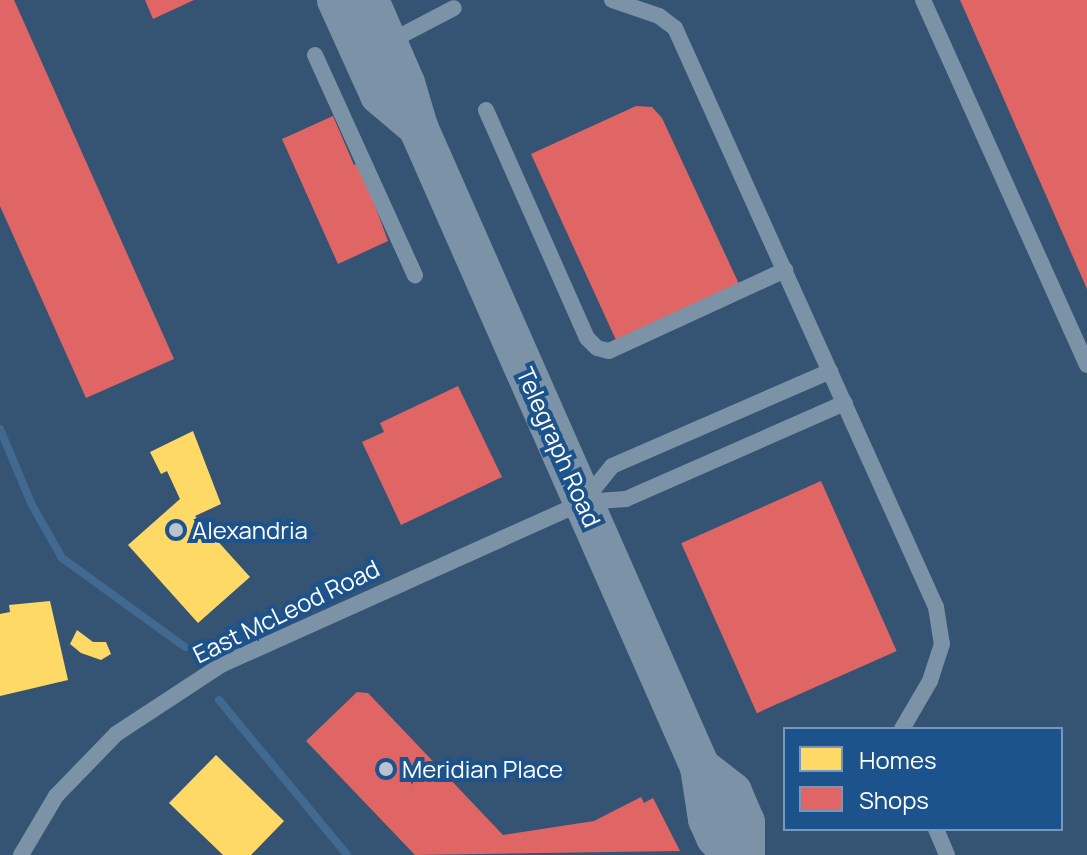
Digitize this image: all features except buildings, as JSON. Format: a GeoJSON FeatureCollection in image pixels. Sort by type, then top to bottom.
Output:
{"type":"FeatureCollection","features":[{"type":"Feature","properties":{"kind":"street","name":"Telegraph Road"},"geometry":{"type":"LineString","coordinates":[[371,10],[380,95],[418,127]]}},
{"type":"Feature","properties":{"kind":"street","name":"Telegraph Road"},"geometry":{"type":"LineString","coordinates":[[371,10],[418,127],[700,767],[702,807],[716,837],[733,855]]}},
{"type":"Feature","properties":{"kind":"street","name":"Telegraph Road"},"geometry":{"type":"LineString","coordinates":[[700,767],[732,792],[745,822],[745,855]]}},
{"type":"Feature","properties":{"kind":"lane"},"geometry":{"type":"LineString","coordinates":[[612,0],[659,16],[675,28],[936,607],[942,644],[930,681],[903,727]]}},
{"type":"Feature","properties":{"kind":"lane"},"geometry":{"type":"LineString","coordinates":[[923,0],[1087,365]]}},
{"type":"Feature","properties":{"kind":"lane"},"geometry":{"type":"LineString","coordinates":[[371,10],[454,8]]}},
{"type":"Feature","properties":{"kind":"lane"},"geometry":{"type":"LineString","coordinates":[[315,55],[415,275]]}},
{"type":"Feature","properties":{"kind":"lane"},"geometry":{"type":"LineString","coordinates":[[486,110],[587,338],[597,348],[609,351],[785,270]]}},
{"type":"Feature","properties":{"kind":"lane"},"geometry":{"type":"LineString","coordinates":[[583,502],[612,466],[830,371]]}},
{"type":"Feature","properties":{"kind":"lane"},"geometry":{"type":"LineString","coordinates":[[583,502],[626,499],[845,403]]}},
{"type":"Feature","properties":{"kind":"lane","name":"East McLeod Road"},"geometry":{"type":"LineString","coordinates":[[21,855],[56,796],[116,734],[221,665],[583,502]]}},
{"type":"Feature","properties":{"kind":"lane"},"geometry":{"type":"LineString","coordinates":[[937,831],[947,855]]}},
{"type":"Feature","properties":{"kind":"waterway"},"geometry":{"type":"LineString","coordinates":[[0,429],[32,505],[62,558],[185,647]]}},
{"type":"Feature","properties":{"kind":"waterway"},"geometry":{"type":"LineString","coordinates":[[219,700],[347,855]]}},
{"type":"Feature","properties":{"kind":"place","name":"Alexandria"},"geometry":{"type":"Point","coordinates":[176,530]}},
{"type":"Feature","properties":{"kind":"place","name":"Meridian Place"},"geometry":{"type":"Point","coordinates":[386,769]}}]}
